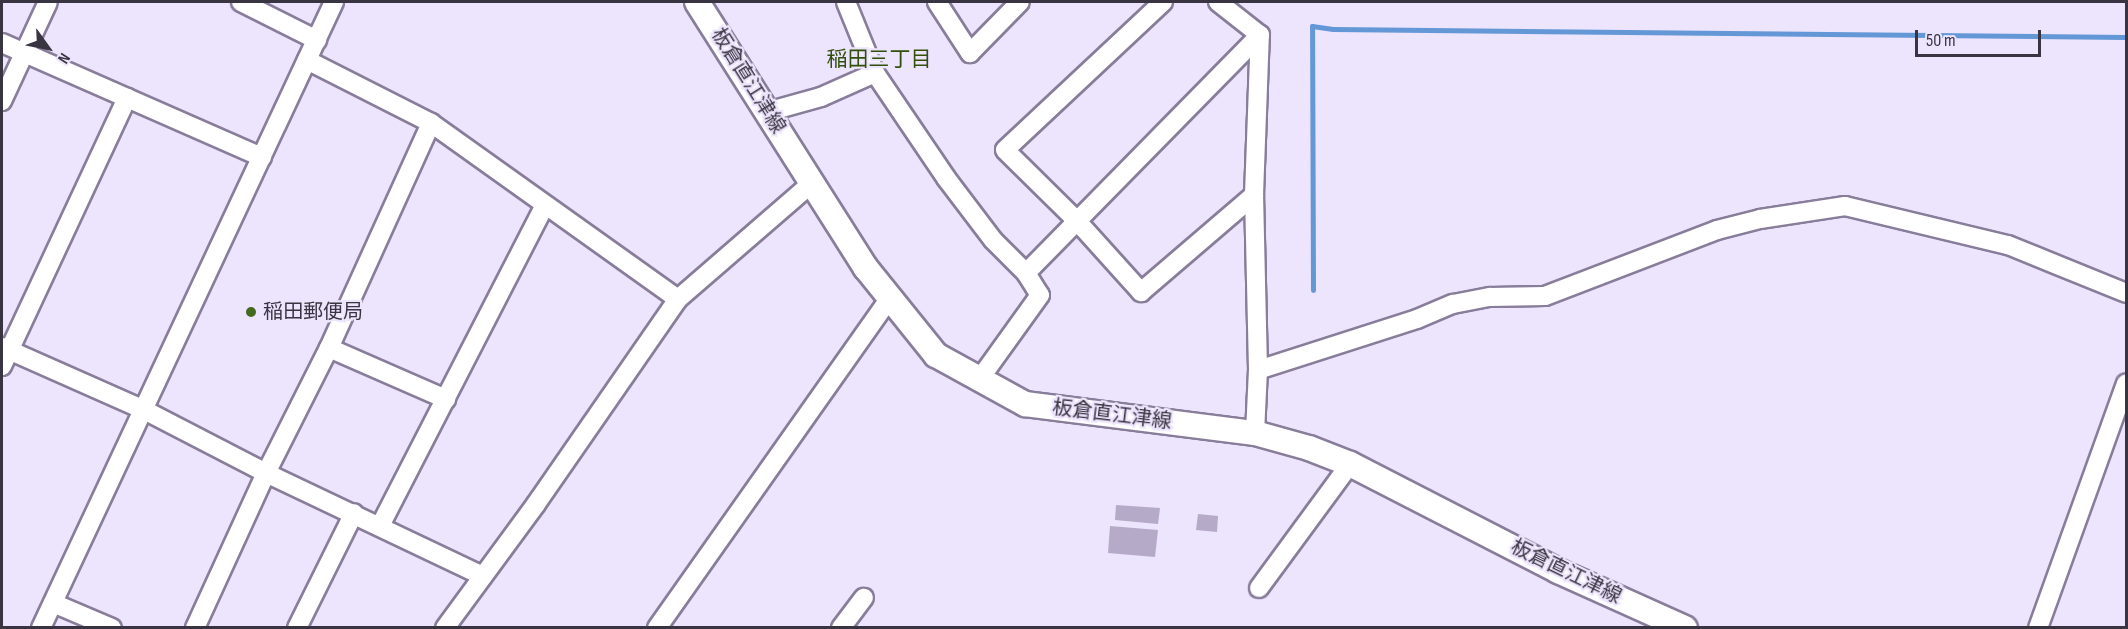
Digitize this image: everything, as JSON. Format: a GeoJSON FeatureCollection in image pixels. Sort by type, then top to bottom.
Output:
{"type":"FeatureCollection","features":[{"type":"Feature","properties":{"kind":"main road","name":"板倉直江津線"},"geometry":{"type":"LineString","coordinates":[[697,2],[866,268],[936,355],[1025,404],[1255,433],[1309,448],[1350,464],[1558,571],[1685,627]]}},
{"type":"Feature","properties":{"kind":"street"},"geometry":{"type":"LineString","coordinates":[[2,101],[48,2]]}},
{"type":"Feature","properties":{"kind":"street"},"geometry":{"type":"LineString","coordinates":[[241,2],[317,40]]}},
{"type":"Feature","properties":{"kind":"street"},"geometry":{"type":"LineString","coordinates":[[41,627],[334,2]]}},
{"type":"Feature","properties":{"kind":"street"},"geometry":{"type":"LineString","coordinates":[[846,2],[875,73],[980,222],[1026,273],[1040,295],[979,380]]}},
{"type":"Feature","properties":{"kind":"street"},"geometry":{"type":"LineString","coordinates":[[937,2],[970,53],[1020,2]]}},
{"type":"Feature","properties":{"kind":"street"},"geometry":{"type":"LineString","coordinates":[[1163,2],[1005,150],[1077,221],[1141,292],[1254,195]]}},
{"type":"Feature","properties":{"kind":"street"},"geometry":{"type":"LineString","coordinates":[[1218,2],[1260,35]]}},
{"type":"Feature","properties":{"kind":"street"},"geometry":{"type":"LineString","coordinates":[[1026,273],[1260,35]]}},
{"type":"Feature","properties":{"kind":"street"},"geometry":{"type":"LineString","coordinates":[[1255,433],[1258,370],[1254,195],[1260,35]]}},
{"type":"Feature","properties":{"kind":"street"},"geometry":{"type":"LineString","coordinates":[[2,43],[262,157]]}},
{"type":"Feature","properties":{"kind":"street"},"geometry":{"type":"LineString","coordinates":[[307,60],[431,123],[678,299]]}},
{"type":"Feature","properties":{"kind":"street"},"geometry":{"type":"LineString","coordinates":[[767,112],[821,97],[875,73]]}},
{"type":"Feature","properties":{"kind":"street"},"geometry":{"type":"LineString","coordinates":[[127,98],[4,354],[144,410],[266,473],[483,576]]}},
{"type":"Feature","properties":{"kind":"street"},"geometry":{"type":"LineString","coordinates":[[195,627],[266,473],[329,348],[431,123]]}},
{"type":"Feature","properties":{"kind":"street"},"geometry":{"type":"LineString","coordinates":[[445,627],[678,299],[812,183]]}},
{"type":"Feature","properties":{"kind":"street"},"geometry":{"type":"LineString","coordinates":[[380,526],[545,205]]}},
{"type":"Feature","properties":{"kind":"street"},"geometry":{"type":"LineString","coordinates":[[1258,370],[1417,319],[1453,304],[1490,297],[1545,296],[1717,230],[1760,219],[1845,206],[2008,245],[2127,293]]}},
{"type":"Feature","properties":{"kind":"street"},"geometry":{"type":"LineString","coordinates":[[657,627],[891,298]]}},
{"type":"Feature","properties":{"kind":"street"},"geometry":{"type":"LineString","coordinates":[[329,348],[446,399]]}},
{"type":"Feature","properties":{"kind":"street"},"geometry":{"type":"LineString","coordinates":[[2038,627],[2127,383]]}},
{"type":"Feature","properties":{"kind":"street"},"geometry":{"type":"LineString","coordinates":[[1259,588],[1350,464]]}},
{"type":"Feature","properties":{"kind":"street"},"geometry":{"type":"LineString","coordinates":[[297,627],[354,513]]}},
{"type":"Feature","properties":{"kind":"street"},"geometry":{"type":"LineString","coordinates":[[841,627],[864,598]]}},
{"type":"Feature","properties":{"kind":"street"},"geometry":{"type":"LineString","coordinates":[[53,603],[112,627]]}},
{"type":"Feature","properties":{"kind":"building"},"geometry":{"type":"Polygon","coordinates":[[[1116,505],[1160,508],[1158,524],[1115,520],[1116,505]]]}},
{"type":"Feature","properties":{"kind":"building"},"geometry":{"type":"Polygon","coordinates":[[[1198,514],[1218,516],[1217,532],[1196,530],[1198,514]]]}},
{"type":"Feature","properties":{"kind":"building"},"geometry":{"type":"Polygon","coordinates":[[[1110,526],[1158,530],[1155,557],[1108,553],[1110,526]]]}},
{"type":"Feature","properties":{"kind":"waterway"},"geometry":{"type":"LineString","coordinates":[[1313,290],[1312,26],[1333,29],[2126,37]]}},
{"type":"Feature","properties":{"kind":"place","name":"稲田郵便局"},"geometry":{"type":"Point","coordinates":[251,312]}},
{"type":"Feature","properties":{"kind":"district","name":"稲田三丁目"},"geometry":{"type":"Point","coordinates":[879,60]}}]}
